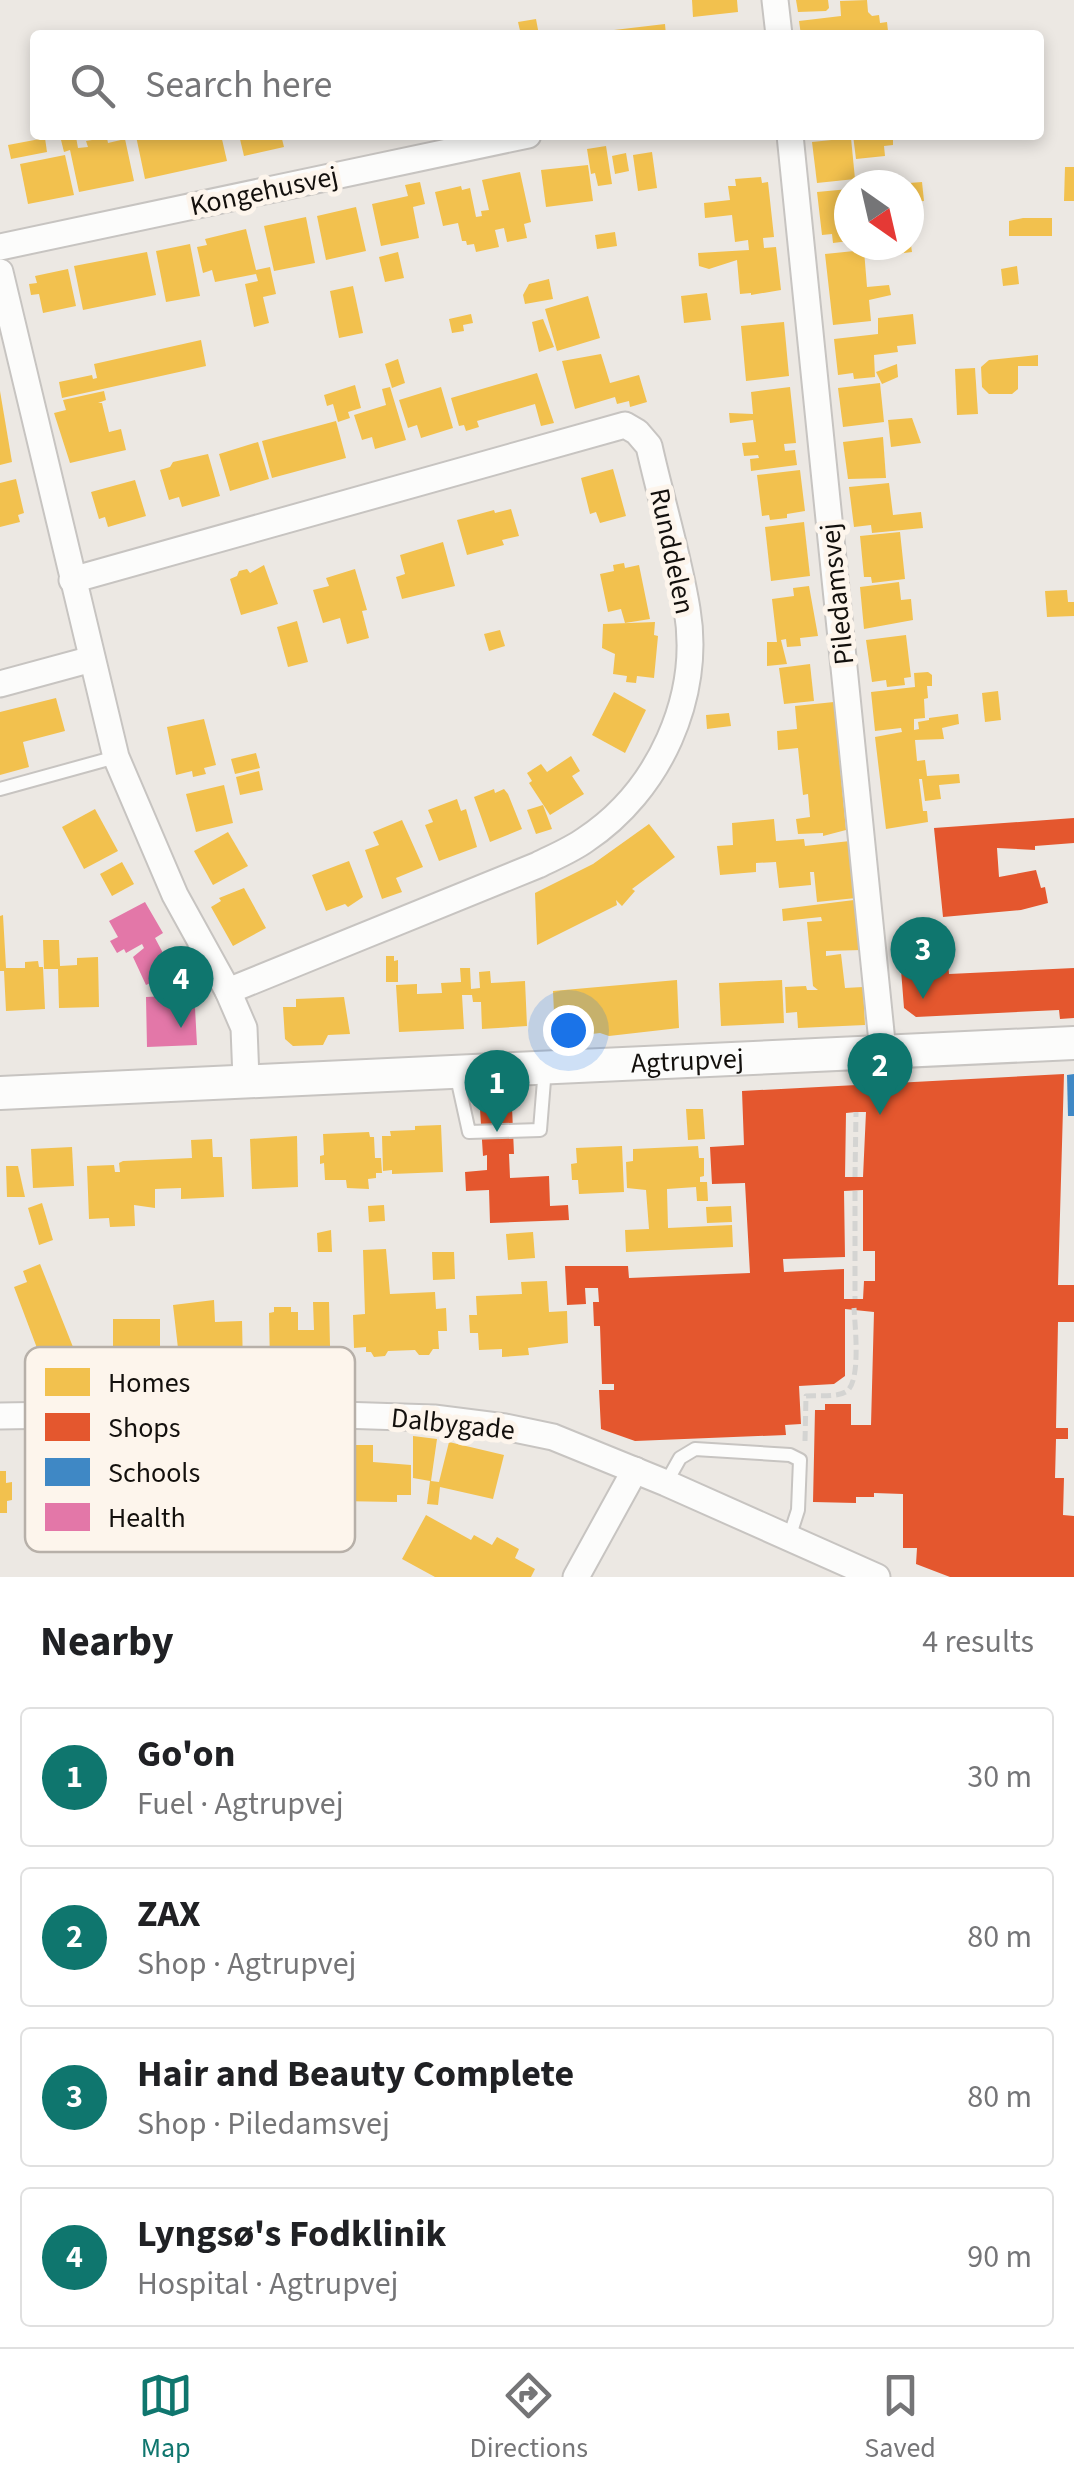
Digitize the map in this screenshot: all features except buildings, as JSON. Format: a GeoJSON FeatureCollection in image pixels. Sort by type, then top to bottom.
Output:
{"type":"FeatureCollection","features":[{"type":"Feature","properties":{"kind":"street"},"geometry":{"type":"LineString","coordinates":[[776,0],[779,30]]}},
{"type":"Feature","properties":{"kind":"street","name":"Kongehusvej"},"geometry":{"type":"LineString","coordinates":[[0,248],[505,140]]}},
{"type":"Feature","properties":{"kind":"street","name":"Piledamsvej"},"geometry":{"type":"LineString","coordinates":[[791,140],[884,1052]]}},
{"type":"Feature","properties":{"kind":"street"},"geometry":{"type":"LineString","coordinates":[[0,272],[116,757],[175,895],[244,1028],[246,1079]]}},
{"type":"Feature","properties":{"kind":"street","name":"Runddelen"},"geometry":{"type":"LineString","coordinates":[[72,580],[625,425],[649,446],[688,611],[690,664],[679,716],[658,764],[626,806],[585,840],[538,865],[228,991]]}},
{"type":"Feature","properties":{"kind":"street"},"geometry":{"type":"LineString","coordinates":[[0,684],[92,659]]}},
{"type":"Feature","properties":{"kind":"street","name":"Agtrupvej"},"geometry":{"type":"LineString","coordinates":[[0,1093],[1074,1043]]}},
{"type":"Feature","properties":{"kind":"street","name":"Dalbygade"},"geometry":{"type":"LineString","coordinates":[[355,1415],[434,1418],[553,1437],[877,1577]]}},
{"type":"Feature","properties":{"kind":"street","name":"Dalbygade"},"geometry":{"type":"LineString","coordinates":[[0,1416],[25,1416]]}},
{"type":"Feature","properties":{"kind":"street"},"geometry":{"type":"LineString","coordinates":[[576,1577],[635,1470]]}},
{"type":"Feature","properties":{"kind":"lane"},"geometry":{"type":"LineString","coordinates":[[0,790],[116,757]]}},
{"type":"Feature","properties":{"kind":"lane"},"geometry":{"type":"LineString","coordinates":[[456,1070],[469,1132],[481,1134],[540,1130],[545,1066]]}},
{"type":"Feature","properties":{"kind":"lane"},"geometry":{"type":"LineString","coordinates":[[666,1483],[680,1458],[695,1449],[790,1455],[800,1460],[798,1510],[788,1538]]}},
{"type":"Feature","properties":{"kind":"path"},"geometry":{"type":"LineString","coordinates":[[855,1177],[856,1112]]}},
{"type":"Feature","properties":{"kind":"path"},"geometry":{"type":"LineString","coordinates":[[854,1191],[855,1300]]}},
{"type":"Feature","properties":{"kind":"path"},"geometry":{"type":"LineString","coordinates":[[800,1460],[805,1446],[806,1396],[843,1394],[852,1388],[856,1374],[854,1308]]}},
{"type":"Feature","properties":{"kind":"place","name":"Hair and Beauty Complete"},"geometry":{"type":"Point","coordinates":[923,999]}},
{"type":"Feature","properties":{"kind":"place","name":"Lyngsø's Fodklinik"},"geometry":{"type":"Point","coordinates":[181,1028]}},
{"type":"Feature","properties":{"kind":"place","name":"ZAX"},"geometry":{"type":"Point","coordinates":[880,1115]}},
{"type":"Feature","properties":{"kind":"place","name":"Go'on"},"geometry":{"type":"Point","coordinates":[497,1132]}}]}
